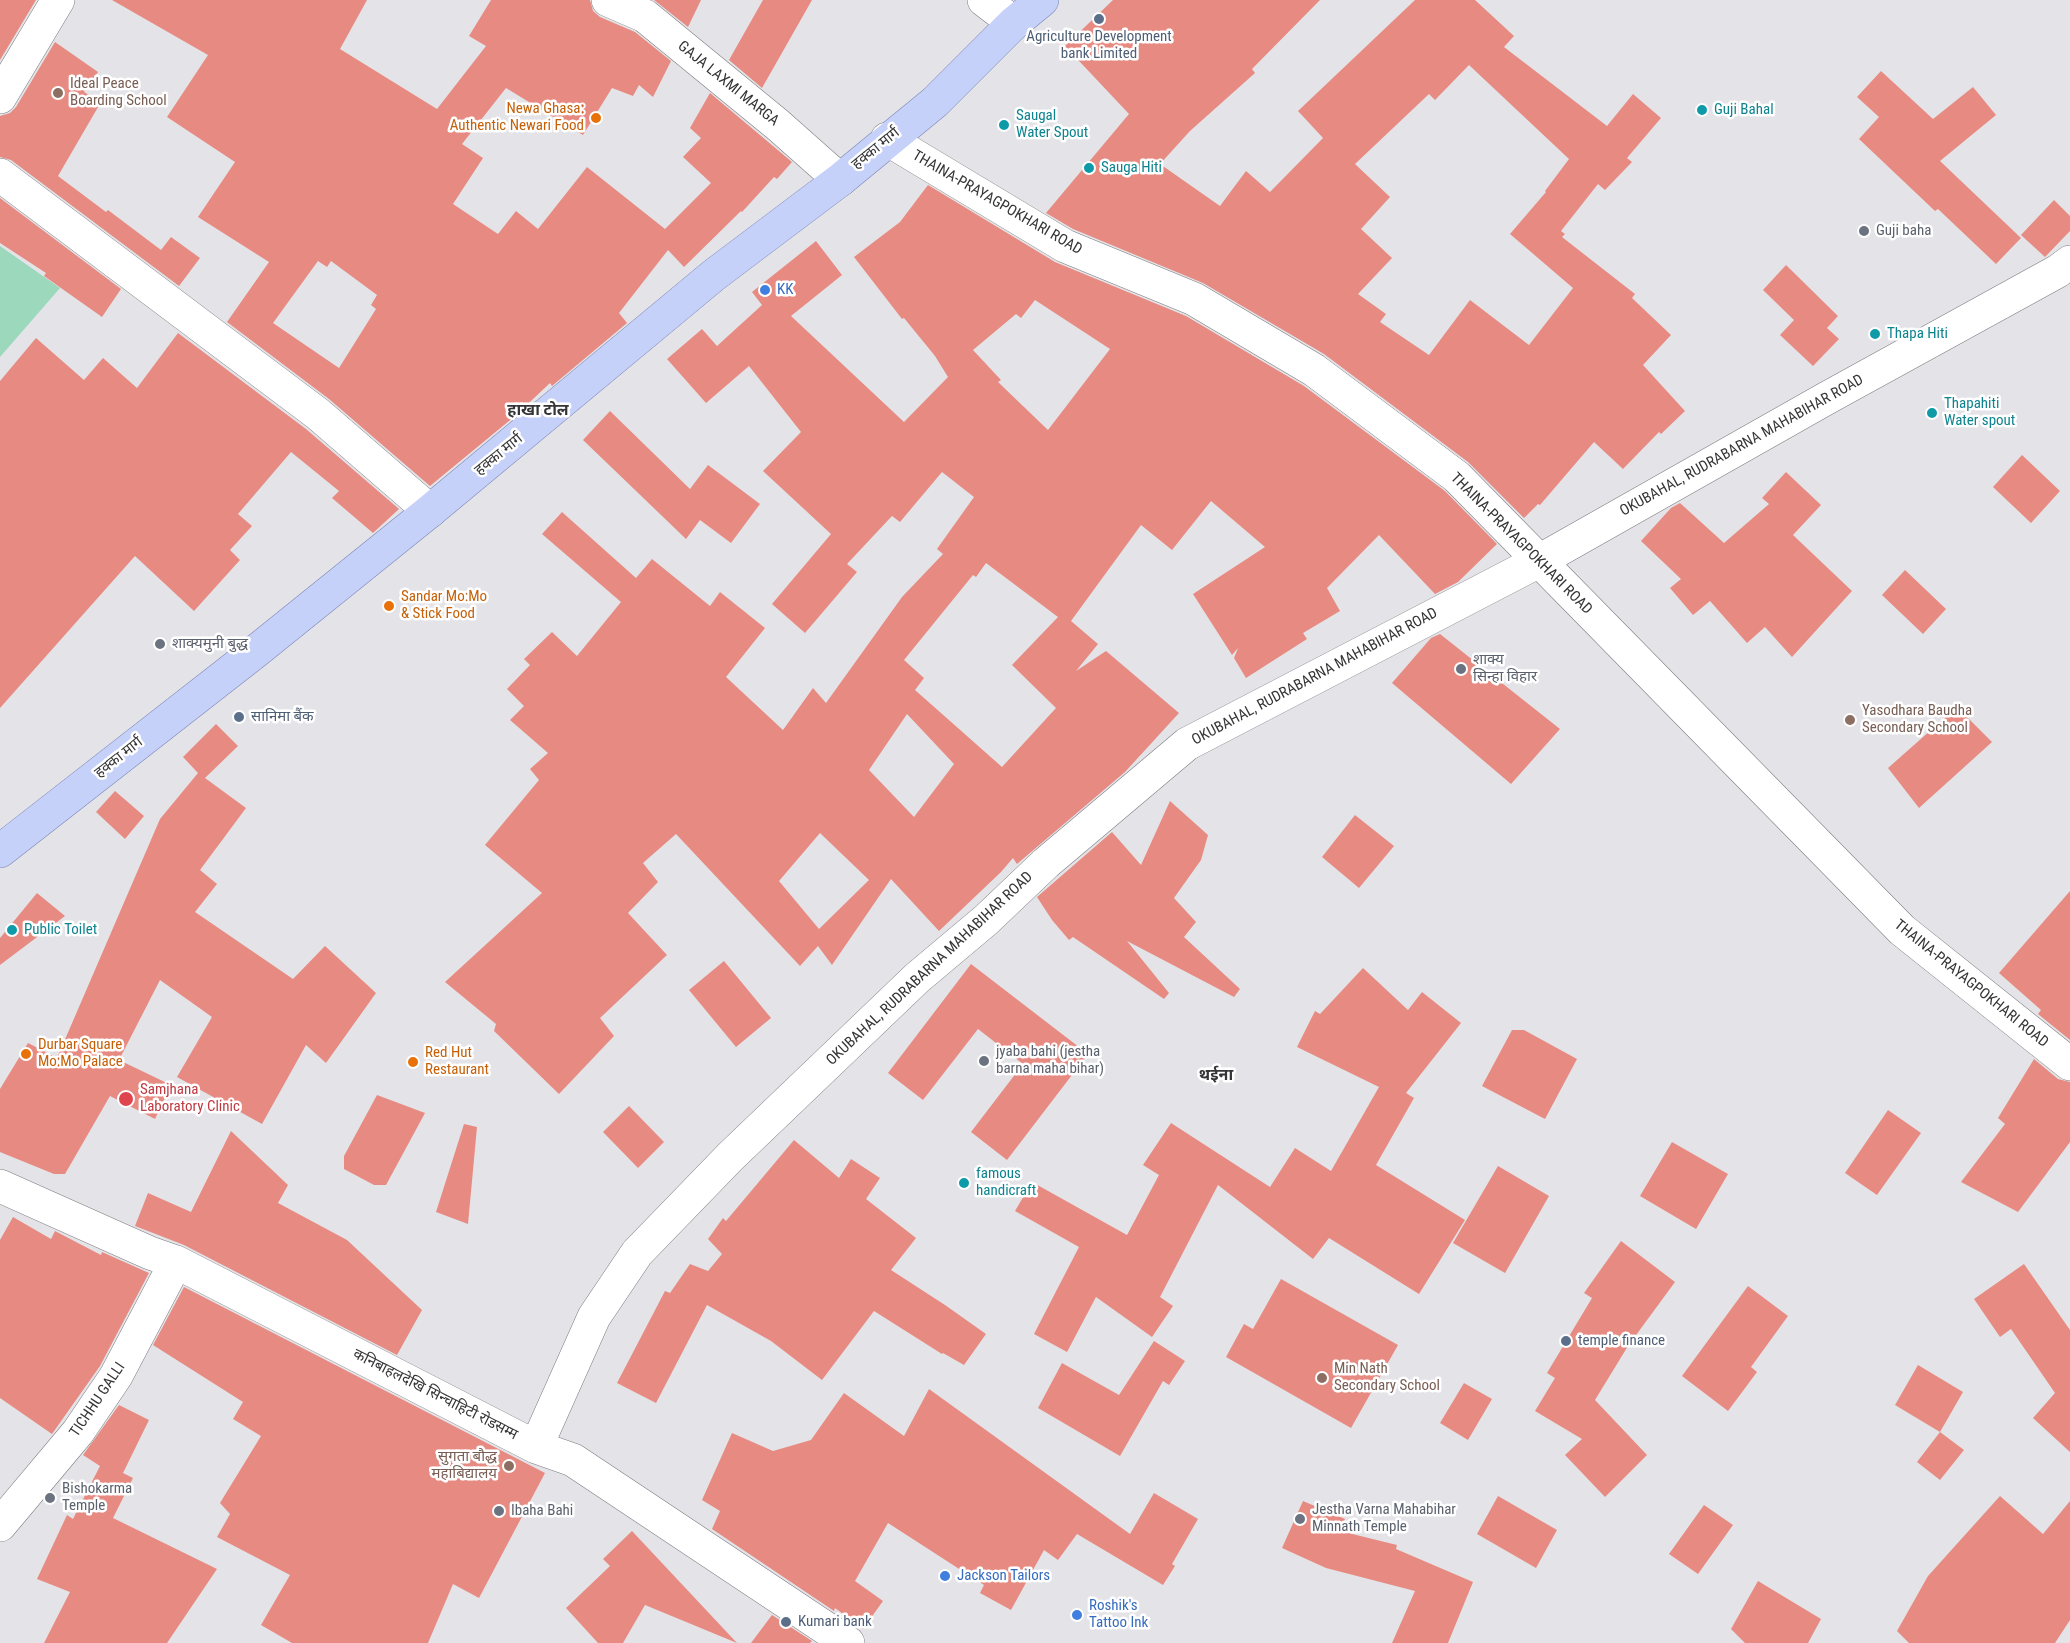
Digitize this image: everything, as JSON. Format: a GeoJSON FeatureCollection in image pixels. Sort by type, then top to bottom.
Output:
{"type":"FeatureCollection","features":[{"type":"Feature","properties":{"kind":"main road","name":"हक्का मार्ग"},"geometry":{"type":"LineString","coordinates":[[0,850],[255,652],[430,511],[714,275],[840,180],[935,102],[1014,23],[1042,0]]}},
{"type":"Feature","properties":{"kind":"street"},"geometry":{"type":"LineString","coordinates":[[0,97],[58,0]]}},
{"type":"Feature","properties":{"kind":"street","name":"GAJA LAXMI MARGA"},"geometry":{"type":"LineString","coordinates":[[608,0],[645,16],[778,125],[840,180]]}},
{"type":"Feature","properties":{"kind":"street"},"geometry":{"type":"LineString","coordinates":[[984,0],[1014,23]]}},
{"type":"Feature","properties":{"kind":"street","name":"THAINA-PRAYAGPOKHARI ROAD"},"geometry":{"type":"LineString","coordinates":[[887,140],[1065,246],[1194,299],[1314,370],[1457,477],[1902,930],[2070,1064]]}},
{"type":"Feature","properties":{"kind":"street"},"geometry":{"type":"LineString","coordinates":[[0,175],[318,414],[430,511]]}},
{"type":"Feature","properties":{"kind":"street","name":"OKUBAHAL, RUDRABARNA MAHABIHAR ROAD"},"geometry":{"type":"LineString","coordinates":[[536,1447],[594,1317],[637,1253],[730,1157],[917,978],[1187,744],[1539,561],[1827,398],[2066,273]]}},
{"type":"Feature","properties":{"kind":"street","name":"कनिबाहलदेखि सिन्चाहिटी रोडसम्म"},"geometry":{"type":"LineString","coordinates":[[0,1186],[150,1253],[176,1262],[536,1447],[573,1460],[848,1643]]}},
{"type":"Feature","properties":{"kind":"street","name":"TICHHU GALLI"},"geometry":{"type":"LineString","coordinates":[[0,1525],[78,1432],[117,1376],[176,1262]]}},
{"type":"Feature","properties":{"kind":"green space"},"geometry":{"type":"Polygon","coordinates":[[[0,246],[60,288],[0,357],[0,246]]]}},
{"type":"Feature","properties":{"kind":"building"},"geometry":{"type":"Polygon","coordinates":[[[0,0],[36,0],[0,60],[0,0]]]}},
{"type":"Feature","properties":{"kind":"building"},"geometry":{"type":"Polygon","coordinates":[[[112,0],[367,0],[340,49],[437,109],[486,46],[469,36],[491,0],[590,0],[593,11],[600,17],[635,32],[671,61],[653,97],[639,85],[633,96],[612,88],[583,135],[506,88],[462,144],[483,158],[453,204],[498,234],[516,211],[538,229],[587,167],[665,229],[711,183],[683,157],[701,138],[690,128],[710,93],[792,162],[684,267],[668,250],[619,313],[627,323],[552,386],[550,383],[515,416],[430,486],[329,399],[227,322],[269,262],[198,217],[235,162],[167,117],[208,55],[112,0]],[[318,261],[273,323],[339,368],[376,309],[371,305],[377,295],[331,261],[327,267],[318,261]]]}},
{"type":"Feature","properties":{"kind":"building"},"geometry":{"type":"Polygon","coordinates":[[[654,0],[701,0],[688,27],[654,0]]]}},
{"type":"Feature","properties":{"kind":"building"},"geometry":{"type":"Polygon","coordinates":[[[763,0],[812,0],[762,88],[729,60],[763,0]]]}},
{"type":"Feature","properties":{"kind":"building"},"geometry":{"type":"Polygon","coordinates":[[[1113,0],[1320,0],[1252,69],[1255,73],[1190,131],[1160,164],[1220,206],[1246,171],[1270,192],[1323,138],[1298,111],[1415,0],[1475,0],[1514,36],[1504,47],[1607,126],[1633,94],[1661,118],[1627,158],[1632,162],[1605,190],[1598,184],[1561,231],[1565,234],[1562,237],[1635,294],[1632,298],[1671,335],[1643,365],[1685,411],[1661,434],[1659,432],[1623,469],[1594,442],[1540,505],[1538,504],[1524,518],[1468,462],[1324,354],[1203,283],[1073,229],[1046,213],[1129,114],[1065,46],[1113,0]],[[1469,65],[1435,100],[1429,94],[1355,164],[1390,197],[1361,229],[1392,258],[1358,294],[1386,314],[1380,322],[1429,355],[1470,300],[1529,345],[1573,288],[1510,234],[1546,192],[1569,159],[1469,65]]]}},
{"type":"Feature","properties":{"kind":"building"},"geometry":{"type":"Polygon","coordinates":[[[55,42],[98,72],[84,92],[101,102],[58,176],[161,250],[171,237],[200,258],[179,286],[11,160],[0,157],[0,116],[10,113],[16,107],[55,42]]]}},
{"type":"Feature","properties":{"kind":"building"},"geometry":{"type":"Polygon","coordinates":[[[1881,71],[1933,119],[1973,87],[1996,115],[1940,161],[2021,238],[1996,264],[1938,209],[1935,211],[1859,139],[1879,117],[1857,97],[1881,71]]]}},
{"type":"Feature","properties":{"kind":"building"},"geometry":{"type":"Polygon","coordinates":[[[928,185],[1055,262],[1186,316],[1304,386],[1445,491],[1497,544],[1458,582],[1435,594],[1379,535],[1327,588],[1340,611],[1303,633],[1307,639],[1246,678],[1234,658],[1238,648],[1232,655],[1193,594],[1265,547],[1211,501],[1172,550],[1141,525],[1071,621],[1098,644],[1076,671],[1106,651],[1179,713],[1125,772],[1017,864],[1013,858],[939,931],[891,879],[832,965],[818,946],[800,966],[676,834],[643,863],[658,882],[628,913],[667,955],[600,1018],[614,1036],[559,1094],[494,1031],[496,1024],[445,982],[542,893],[485,845],[539,780],[530,769],[548,753],[510,720],[524,706],[507,689],[530,665],[524,659],[552,632],[577,656],[621,602],[542,534],[562,512],[636,578],[652,559],[710,606],[720,592],[765,628],[726,677],[783,730],[813,688],[826,703],[902,597],[943,554],[937,549],[974,497],[942,472],[900,522],[892,516],[847,564],[857,572],[805,633],[772,604],[831,534],[763,471],[801,432],[749,366],[706,403],[667,359],[702,329],[717,346],[762,305],[752,292],[816,241],[842,275],[791,316],[904,422],[948,377],[935,356],[904,318],[902,319],[854,257],[900,222],[928,185]],[[1035,300],[1021,318],[1016,314],[973,350],[1001,380],[998,382],[1048,430],[1110,349],[1035,300]],[[986,563],[976,577],[973,575],[904,660],[924,678],[915,690],[1002,767],[1056,708],[1012,665],[1058,617],[986,563]],[[907,714],[869,770],[914,817],[954,764],[907,714]],[[820,833],[779,881],[819,929],[869,880],[820,833]]]}},
{"type":"Feature","properties":{"kind":"building"},"geometry":{"type":"Polygon","coordinates":[[[0,198],[121,289],[102,317],[44,276],[46,273],[0,243],[0,198]]]}},
{"type":"Feature","properties":{"kind":"building"},"geometry":{"type":"Polygon","coordinates":[[[2054,200],[2070,216],[2070,231],[2045,257],[2021,235],[2054,200]]]}},
{"type":"Feature","properties":{"kind":"building"},"geometry":{"type":"Polygon","coordinates":[[[1786,265],[1838,316],[1827,328],[1839,339],[1813,366],[1780,335],[1794,320],[1763,290],[1786,265]]]}},
{"type":"Feature","properties":{"kind":"building"},"geometry":{"type":"Polygon","coordinates":[[[178,333],[306,429],[399,509],[373,533],[332,498],[339,491],[291,452],[238,514],[252,526],[230,550],[240,560],[194,611],[135,556],[0,708],[0,381],[36,338],[84,380],[103,358],[137,388],[178,333]]]}},
{"type":"Feature","properties":{"kind":"building"},"geometry":{"type":"Polygon","coordinates":[[[610,411],[690,489],[708,465],[760,504],[731,543],[700,520],[686,539],[583,440],[610,411]]]}},
{"type":"Feature","properties":{"kind":"building"},"geometry":{"type":"Polygon","coordinates":[[[2022,455],[2060,491],[2031,523],[1993,487],[2022,455]]]}},
{"type":"Feature","properties":{"kind":"building"},"geometry":{"type":"Polygon","coordinates":[[[1786,472],[1821,505],[1793,535],[1852,591],[1792,657],[1765,627],[1747,643],[1710,601],[1693,615],[1670,588],[1681,579],[1641,541],[1671,508],[1680,503],[1724,543],[1769,504],[1762,498],[1786,472]]]}},
{"type":"Feature","properties":{"kind":"building"},"geometry":{"type":"Polygon","coordinates":[[[1905,570],[1946,609],[1923,634],[1882,595],[1905,570]]]}},
{"type":"Feature","properties":{"kind":"building"},"geometry":{"type":"Polygon","coordinates":[[[1440,634],[1560,729],[1511,784],[1392,683],[1431,638],[1440,634]]]}},
{"type":"Feature","properties":{"kind":"building"},"geometry":{"type":"Polygon","coordinates":[[[1957,707],[1992,742],[1919,808],[1888,768],[1957,707]]]}},
{"type":"Feature","properties":{"kind":"building"},"geometry":{"type":"Polygon","coordinates":[[[216,724],[238,746],[205,778],[246,808],[200,870],[217,884],[195,912],[293,979],[325,946],[376,993],[326,1063],[306,1045],[262,1124],[177,1077],[212,1017],[160,980],[119,1060],[171,1085],[155,1119],[110,1096],[65,1174],[54,1174],[0,1152],[0,1089],[28,1043],[57,1058],[160,819],[198,773],[183,757],[216,724]]]}},
{"type":"Feature","properties":{"kind":"building"},"geometry":{"type":"Polygon","coordinates":[[[115,791],[144,816],[125,839],[96,812],[115,791]]]}},
{"type":"Feature","properties":{"kind":"building"},"geometry":{"type":"Polygon","coordinates":[[[1170,801],[1208,835],[1201,860],[1174,898],[1196,922],[1184,937],[1240,989],[1234,997],[1127,941],[1169,993],[1164,999],[1073,937],[1069,940],[1037,897],[1112,832],[1141,865],[1170,801]]]}},
{"type":"Feature","properties":{"kind":"building"},"geometry":{"type":"Polygon","coordinates":[[[1355,815],[1394,846],[1359,888],[1322,857],[1355,815]]]}},
{"type":"Feature","properties":{"kind":"building"},"geometry":{"type":"Polygon","coordinates":[[[2070,891],[2070,1040],[2038,1014],[2041,1010],[1999,973],[2070,891]]]}},
{"type":"Feature","properties":{"kind":"building"},"geometry":{"type":"Polygon","coordinates":[[[37,893],[65,916],[0,965],[0,938],[37,893]]]}},
{"type":"Feature","properties":{"kind":"building"},"geometry":{"type":"Polygon","coordinates":[[[724,961],[771,1018],[736,1047],[689,990],[724,961]]]}},
{"type":"Feature","properties":{"kind":"building"},"geometry":{"type":"Polygon","coordinates":[[[971,964],[1088,1054],[1007,1160],[971,1132],[1023,1064],[978,1029],[923,1100],[888,1073],[971,964]]]}},
{"type":"Feature","properties":{"kind":"building"},"geometry":{"type":"Polygon","coordinates":[[[1363,968],[1408,1010],[1422,992],[1461,1023],[1406,1093],[1414,1098],[1376,1165],[1465,1220],[1419,1294],[1329,1238],[1313,1259],[1218,1185],[1160,1297],[1173,1306],[1152,1337],[1096,1297],[1067,1352],[1034,1334],[1079,1247],[1015,1211],[1032,1182],[1127,1235],[1159,1175],[1143,1165],[1171,1123],[1270,1187],[1295,1148],[1331,1171],[1379,1087],[1297,1047],[1315,1011],[1320,1014],[1363,968]]]}},
{"type":"Feature","properties":{"kind":"building"},"geometry":{"type":"Polygon","coordinates":[[[1512,1030],[1524,1030],[1577,1059],[1545,1119],[1482,1086],[1512,1030]]]}},
{"type":"Feature","properties":{"kind":"building"},"geometry":{"type":"Polygon","coordinates":[[[2034,1059],[2058,1079],[2070,1082],[2070,1142],[2018,1212],[1961,1182],[2005,1124],[1998,1118],[2034,1059]]]}},
{"type":"Feature","properties":{"kind":"building"},"geometry":{"type":"Polygon","coordinates":[[[377,1095],[425,1113],[386,1185],[374,1185],[344,1169],[344,1156],[377,1095]]]}},
{"type":"Feature","properties":{"kind":"building"},"geometry":{"type":"Polygon","coordinates":[[[629,1106],[664,1142],[638,1168],[603,1132],[629,1106]]]}},
{"type":"Feature","properties":{"kind":"building"},"geometry":{"type":"Polygon","coordinates":[[[1888,1110],[1921,1133],[1877,1195],[1845,1173],[1888,1110]]]}},
{"type":"Feature","properties":{"kind":"building"},"geometry":{"type":"Polygon","coordinates":[[[464,1124],[477,1127],[468,1224],[436,1212],[464,1124]]]}},
{"type":"Feature","properties":{"kind":"building"},"geometry":{"type":"Polygon","coordinates":[[[231,1131],[288,1185],[278,1203],[347,1240],[422,1310],[397,1355],[184,1245],[135,1226],[148,1193],[191,1212],[231,1131]]]}},
{"type":"Feature","properties":{"kind":"building"},"geometry":{"type":"Polygon","coordinates":[[[794,1140],[839,1178],[851,1159],[880,1178],[866,1199],[916,1238],[891,1270],[986,1334],[964,1365],[942,1354],[874,1311],[822,1380],[771,1341],[707,1305],[656,1403],[617,1383],[665,1291],[670,1293],[690,1264],[708,1271],[722,1254],[708,1239],[723,1218],[726,1221],[794,1140]]]}},
{"type":"Feature","properties":{"kind":"building"},"geometry":{"type":"Polygon","coordinates":[[[1672,1142],[1728,1174],[1696,1229],[1640,1196],[1672,1142]]]}},
{"type":"Feature","properties":{"kind":"building"},"geometry":{"type":"Polygon","coordinates":[[[1498,1166],[1549,1196],[1505,1273],[1453,1243],[1498,1166]]]}},
{"type":"Feature","properties":{"kind":"building"},"geometry":{"type":"Polygon","coordinates":[[[13,1217],[51,1239],[55,1231],[101,1255],[102,1252],[149,1273],[100,1366],[52,1434],[0,1398],[0,1240],[13,1217]]]}},
{"type":"Feature","properties":{"kind":"building"},"geometry":{"type":"Polygon","coordinates":[[[1621,1241],[1675,1282],[1628,1346],[1595,1400],[1647,1455],[1605,1497],[1565,1455],[1582,1439],[1535,1411],[1555,1378],[1547,1373],[1592,1298],[1584,1293],[1621,1241]]]}},
{"type":"Feature","properties":{"kind":"building"},"geometry":{"type":"Polygon","coordinates":[[[2024,1264],[2070,1330],[2070,1452],[2033,1418],[2055,1393],[2011,1329],[2000,1337],[1974,1299],[2024,1264]]]}},
{"type":"Feature","properties":{"kind":"building","name":"Min Nath Secondary School"},"geometry":{"type":"Polygon","coordinates":[[[1281,1279],[1398,1345],[1351,1428],[1226,1357],[1244,1324],[1253,1329],[1281,1279]]]}},
{"type":"Feature","properties":{"kind":"building"},"geometry":{"type":"Polygon","coordinates":[[[1748,1286],[1788,1316],[1751,1367],[1757,1372],[1728,1411],[1682,1376],[1748,1286]]]}},
{"type":"Feature","properties":{"kind":"building"},"geometry":{"type":"Polygon","coordinates":[[[184,1287],[545,1473],[479,1598],[453,1584],[428,1643],[292,1643],[261,1625],[290,1575],[217,1537],[230,1514],[220,1503],[261,1436],[233,1419],[243,1402],[153,1345],[184,1287]]]}},
{"type":"Feature","properties":{"kind":"building"},"geometry":{"type":"Polygon","coordinates":[[[1154,1341],[1185,1361],[1169,1385],[1163,1381],[1120,1456],[1038,1408],[1062,1363],[1119,1395],[1154,1341]]]}},
{"type":"Feature","properties":{"kind":"building"},"geometry":{"type":"Polygon","coordinates":[[[1918,1365],[1963,1392],[1940,1432],[1895,1405],[1918,1365]]]}},
{"type":"Feature","properties":{"kind":"building"},"geometry":{"type":"Polygon","coordinates":[[[1464,1383],[1492,1399],[1468,1440],[1440,1423],[1464,1383]]]}},
{"type":"Feature","properties":{"kind":"building"},"geometry":{"type":"Polygon","coordinates":[[[929,1389],[1130,1534],[1154,1493],[1198,1519],[1172,1564],[1175,1566],[1163,1585],[1077,1534],[1058,1560],[1044,1550],[1011,1610],[980,1593],[984,1585],[888,1523],[855,1581],[883,1601],[863,1629],[835,1608],[834,1611],[712,1529],[720,1511],[702,1500],[732,1433],[773,1451],[811,1440],[844,1393],[904,1436],[929,1389]]]}},
{"type":"Feature","properties":{"kind":"building"},"geometry":{"type":"Polygon","coordinates":[[[119,1405],[149,1420],[123,1473],[133,1478],[113,1518],[217,1569],[167,1643],[44,1643],[70,1592],[37,1579],[67,1515],[73,1519],[100,1466],[83,1455],[119,1405]]]}},
{"type":"Feature","properties":{"kind":"building"},"geometry":{"type":"Polygon","coordinates":[[[1940,1432],[1964,1450],[1940,1480],[1917,1462],[1940,1432]]]}},
{"type":"Feature","properties":{"kind":"building"},"geometry":{"type":"Polygon","coordinates":[[[1498,1496],[1557,1530],[1536,1568],[1477,1534],[1498,1496]]]}},
{"type":"Feature","properties":{"kind":"building"},"geometry":{"type":"Polygon","coordinates":[[[2000,1496],[2043,1534],[2070,1501],[2070,1620],[2055,1643],[1909,1643],[1897,1631],[1928,1576],[2000,1496]]]}},
{"type":"Feature","properties":{"kind":"building"},"geometry":{"type":"Polygon","coordinates":[[[1303,1501],[1345,1519],[1340,1531],[1397,1545],[1396,1549],[1473,1582],[1448,1643],[1392,1643],[1415,1591],[1326,1568],[1282,1548],[1303,1501]]]}},
{"type":"Feature","properties":{"kind":"building"},"geometry":{"type":"Polygon","coordinates":[[[1704,1505],[1733,1525],[1698,1574],[1669,1554],[1704,1505]]]}},
{"type":"Feature","properties":{"kind":"building"},"geometry":{"type":"Polygon","coordinates":[[[632,1531],[737,1643],[645,1605],[623,1643],[598,1643],[566,1608],[610,1566],[603,1559],[632,1531]]]}},
{"type":"Feature","properties":{"kind":"building"},"geometry":{"type":"Polygon","coordinates":[[[1758,1581],[1821,1619],[1808,1643],[1745,1643],[1731,1629],[1758,1581]]]}},
{"type":"Feature","properties":{"kind":"building"},"geometry":{"type":"Polygon","coordinates":[[[772,1615],[812,1641],[810,1643],[751,1643],[772,1615]]]}},
{"type":"Feature","properties":{"kind":"place","name":"Agriculture Development bank Limited"},"geometry":{"type":"Point","coordinates":[1099,19]}},
{"type":"Feature","properties":{"kind":"place","name":"Ideal Peace Boarding School"},"geometry":{"type":"Point","coordinates":[58,93]}},
{"type":"Feature","properties":{"kind":"place","name":"Guji Bahal"},"geometry":{"type":"Point","coordinates":[1702,110]}},
{"type":"Feature","properties":{"kind":"place","name":"Newa Ghasa: Authentic Newari Food"},"geometry":{"type":"Point","coordinates":[596,118]}},
{"type":"Feature","properties":{"kind":"place","name":"Saugal Water Spout"},"geometry":{"type":"Point","coordinates":[1004,125]}},
{"type":"Feature","properties":{"kind":"place","name":"Sauga Hiti"},"geometry":{"type":"Point","coordinates":[1089,168]}},
{"type":"Feature","properties":{"kind":"place","name":"Guji baha"},"geometry":{"type":"Point","coordinates":[1864,231]}},
{"type":"Feature","properties":{"kind":"place","name":"KK"},"geometry":{"type":"Point","coordinates":[765,290]}},
{"type":"Feature","properties":{"kind":"place","name":"Thapa Hiti"},"geometry":{"type":"Point","coordinates":[1875,334]}},
{"type":"Feature","properties":{"kind":"place","name":"Thapahiti Water spout"},"geometry":{"type":"Point","coordinates":[1932,413]}},
{"type":"Feature","properties":{"kind":"place","name":"Sandar Mo:Mo & Stick Food"},"geometry":{"type":"Point","coordinates":[389,606]}},
{"type":"Feature","properties":{"kind":"place","name":"शाक्यमुनी बुद्ध"},"geometry":{"type":"Point","coordinates":[160,644]}},
{"type":"Feature","properties":{"kind":"place","name":"शाक्य सिन्हा विहार"},"geometry":{"type":"Point","coordinates":[1461,669]}},
{"type":"Feature","properties":{"kind":"place","name":"सानिमा बैंक"},"geometry":{"type":"Point","coordinates":[239,717]}},
{"type":"Feature","properties":{"kind":"place","name":"Yasodhara Baudha Secondary School"},"geometry":{"type":"Point","coordinates":[1850,720]}},
{"type":"Feature","properties":{"kind":"place","name":"Public Toilet"},"geometry":{"type":"Point","coordinates":[12,930]}},
{"type":"Feature","properties":{"kind":"place","name":"Durbar Square Mo:Mo Palace"},"geometry":{"type":"Point","coordinates":[26,1054]}},
{"type":"Feature","properties":{"kind":"place","name":"jyaba bahi (jestha barna maha bihar)"},"geometry":{"type":"Point","coordinates":[984,1061]}},
{"type":"Feature","properties":{"kind":"place","name":"Red Hut Restaurant"},"geometry":{"type":"Point","coordinates":[413,1062]}},
{"type":"Feature","properties":{"kind":"place","name":"Samjhana Laboratory Clinic"},"geometry":{"type":"Point","coordinates":[126,1099]}},
{"type":"Feature","properties":{"kind":"place","name":"famous handicraft"},"geometry":{"type":"Point","coordinates":[964,1183]}},
{"type":"Feature","properties":{"kind":"place","name":"temple finance"},"geometry":{"type":"Point","coordinates":[1566,1341]}},
{"type":"Feature","properties":{"kind":"place","name":"Min Nath Secondary School"},"geometry":{"type":"Point","coordinates":[1322,1378]}},
{"type":"Feature","properties":{"kind":"place","name":"सुगता बौद्ध महाबिद्यालय"},"geometry":{"type":"Point","coordinates":[509,1466]}},
{"type":"Feature","properties":{"kind":"place","name":"Bishokarma Temple"},"geometry":{"type":"Point","coordinates":[50,1498]}},
{"type":"Feature","properties":{"kind":"place","name":"Ibaha Bahi"},"geometry":{"type":"Point","coordinates":[499,1511]}},
{"type":"Feature","properties":{"kind":"place","name":"Jestha Varna Mahabihar Minnath Temple"},"geometry":{"type":"Point","coordinates":[1300,1519]}},
{"type":"Feature","properties":{"kind":"place","name":"Jackson Tailors"},"geometry":{"type":"Point","coordinates":[945,1576]}},
{"type":"Feature","properties":{"kind":"place","name":"Roshik's Tattoo Ink"},"geometry":{"type":"Point","coordinates":[1077,1615]}},
{"type":"Feature","properties":{"kind":"place","name":"Kumari bank"},"geometry":{"type":"Point","coordinates":[786,1622]}},
{"type":"Feature","properties":{"kind":"district","name":"हाखा टोल"},"geometry":{"type":"Point","coordinates":[538,411]}},
{"type":"Feature","properties":{"kind":"district","name":"थईना"},"geometry":{"type":"Point","coordinates":[1216,1076]}}]}
